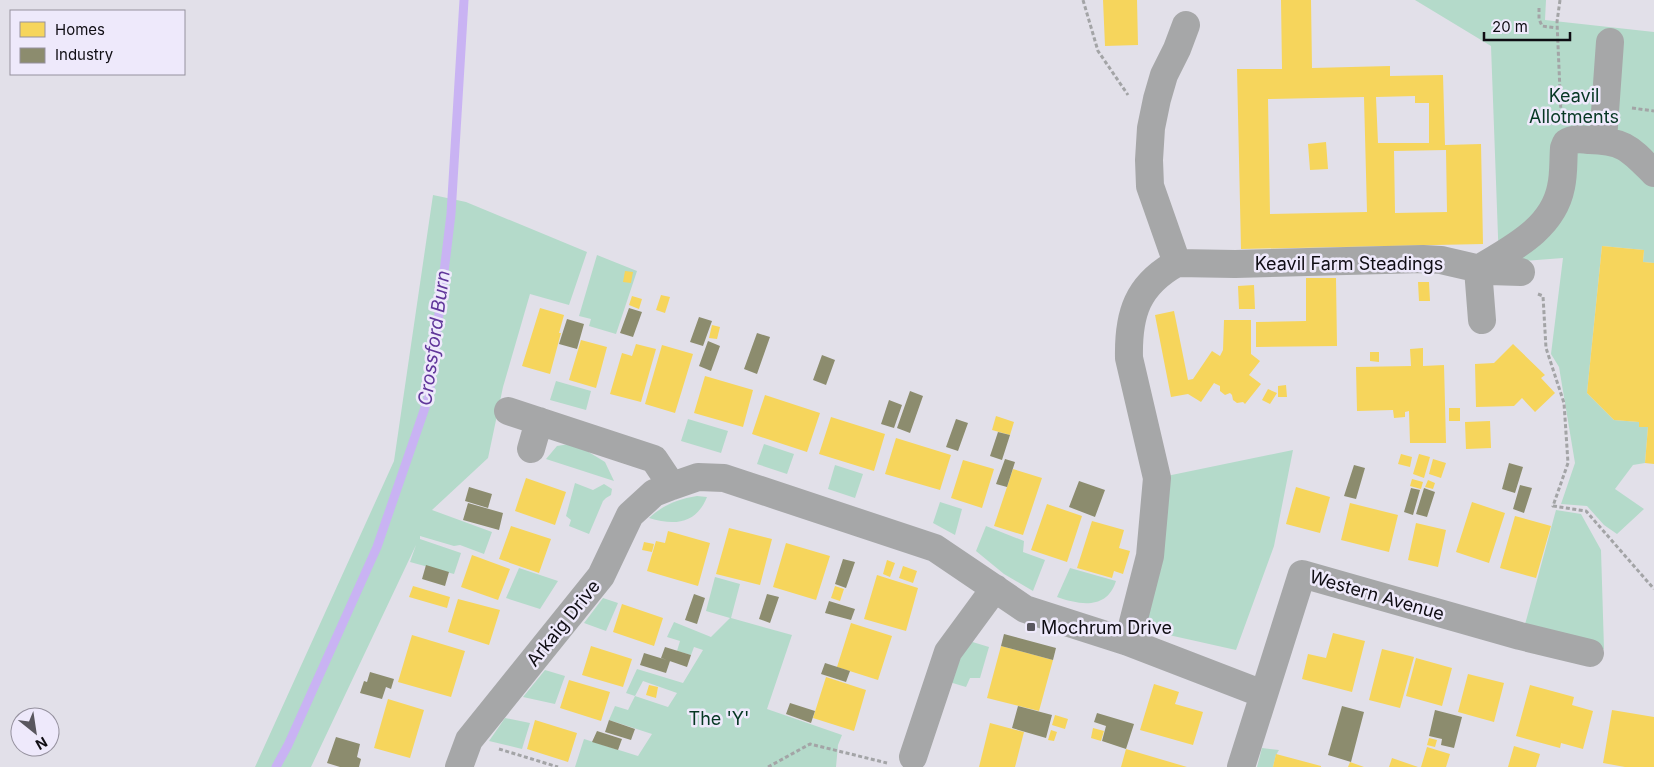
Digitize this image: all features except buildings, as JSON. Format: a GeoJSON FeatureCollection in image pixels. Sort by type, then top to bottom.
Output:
{"type":"FeatureCollection","features":[{"type":"Feature","properties":{"kind":"street"},"geometry":{"type":"LineString","coordinates":[[1128,642],[1150,556],[1157,478],[1129,358],[1128,338],[1131,316],[1141,295],[1164,270],[1177,263],[1150,186],[1149,160],[1151,128],[1157,99],[1164,75],[1186,25]]}},
{"type":"Feature","properties":{"kind":"street"},"geometry":{"type":"LineString","coordinates":[[1603,140],[1610,42]]}},
{"type":"Feature","properties":{"kind":"street"},"geometry":{"type":"LineString","coordinates":[[1482,320],[1478,269],[1526,239],[1552,211],[1562,186],[1564,148],[1566,143],[1576,139],[1616,142],[1625,146],[1640,158],[1654,173]]}},
{"type":"Feature","properties":{"kind":"street","name":"Keavil Farm Steadings"},"geometry":{"type":"LineString","coordinates":[[1177,263],[1235,264],[1423,259],[1441,260],[1490,271],[1521,272]]}},
{"type":"Feature","properties":{"kind":"street"},"geometry":{"type":"LineString","coordinates":[[508,411],[654,459],[672,486],[698,477],[724,478],[935,548],[1025,609],[1128,642],[1264,694]]}},
{"type":"Feature","properties":{"kind":"street"},"geometry":{"type":"LineString","coordinates":[[531,449],[539,421]]}},
{"type":"Feature","properties":{"kind":"street","name":"Arkaig Drive"},"geometry":{"type":"LineString","coordinates":[[459,767],[469,740],[601,576],[630,515],[654,494],[672,486]]}},
{"type":"Feature","properties":{"kind":"street","name":"Western Avenue"},"geometry":{"type":"LineString","coordinates":[[1241,767],[1302,574],[1590,654]]}},
{"type":"Feature","properties":{"kind":"street"},"geometry":{"type":"LineString","coordinates":[[913,757],[948,652],[995,588]]}},
{"type":"Feature","properties":{"kind":"path"},"geometry":{"type":"LineString","coordinates":[[1083,0],[1098,51],[1151,128]]}},
{"type":"Feature","properties":{"kind":"path"},"geometry":{"type":"LineString","coordinates":[[1560,0],[1557,22],[1561,127],[1566,143]]}},
{"type":"Feature","properties":{"kind":"path"},"geometry":{"type":"LineString","coordinates":[[1539,8],[1539,19],[1542,26],[1558,28]]}},
{"type":"Feature","properties":{"kind":"path"},"geometry":{"type":"LineString","coordinates":[[1521,272],[1528,290],[1543,296],[1546,348],[1564,402],[1568,463],[1553,506],[1586,511],[1654,589]]}},
{"type":"Feature","properties":{"kind":"path"},"geometry":{"type":"LineString","coordinates":[[469,740],[558,767]]}},
{"type":"Feature","properties":{"kind":"path"},"geometry":{"type":"LineString","coordinates":[[768,767],[810,744],[898,765],[913,757]]}},
{"type":"Feature","properties":{"kind":"green space","name":"Keavil Allotments"},"geometry":{"type":"Polygon","coordinates":[[[1415,0],[1546,0],[1545,20],[1654,32],[1654,263],[1643,262],[1644,250],[1602,246],[1587,393],[1614,420],[1639,422],[1639,427],[1648,427],[1645,463],[1633,465],[1615,489],[1644,509],[1617,534],[1604,525],[1587,506],[1561,504],[1575,463],[1559,367],[1551,354],[1563,258],[1499,263],[1491,46],[1415,0]]]}},
{"type":"Feature","properties":{"kind":"green space"},"geometry":{"type":"Polygon","coordinates":[[[433,195],[466,202],[587,252],[569,305],[530,294],[503,387],[488,458],[432,510],[492,532],[484,554],[460,545],[454,546],[420,536],[420,539],[461,553],[454,574],[410,562],[416,545],[311,767],[255,767],[394,461],[433,195]]]}},
{"type":"Feature","properties":{"kind":"green space"},"geometry":{"type":"Polygon","coordinates":[[[597,255],[637,271],[616,334],[589,326],[591,319],[579,316],[597,255]]]}},
{"type":"Feature","properties":{"kind":"green space"},"geometry":{"type":"Polygon","coordinates":[[[556,381],[591,391],[586,410],[550,400],[556,381]]]}},
{"type":"Feature","properties":{"kind":"green space"},"geometry":{"type":"Polygon","coordinates":[[[688,419],[728,431],[721,453],[681,441],[688,419]]]}},
{"type":"Feature","properties":{"kind":"green space"},"geometry":{"type":"Polygon","coordinates":[[[569,444],[587,451],[605,462],[614,481],[546,459],[557,446],[569,444]]]}},
{"type":"Feature","properties":{"kind":"green space"},"geometry":{"type":"Polygon","coordinates":[[[764,444],[794,454],[787,474],[757,464],[764,444]]]}},
{"type":"Feature","properties":{"kind":"green space"},"geometry":{"type":"Polygon","coordinates":[[[1293,450],[1274,546],[1236,650],[1133,627],[1157,478],[1293,450]]]}},
{"type":"Feature","properties":{"kind":"green space"},"geometry":{"type":"Polygon","coordinates":[[[835,465],[863,474],[855,498],[828,489],[835,465]]]}},
{"type":"Feature","properties":{"kind":"green space"},"geometry":{"type":"Polygon","coordinates":[[[575,483],[593,490],[604,484],[612,489],[611,495],[603,501],[589,534],[569,526],[571,520],[566,516],[575,483]]]}},
{"type":"Feature","properties":{"kind":"green space"},"geometry":{"type":"Polygon","coordinates":[[[697,496],[707,497],[697,513],[691,518],[684,521],[667,522],[649,518],[671,503],[697,496]]]}},
{"type":"Feature","properties":{"kind":"green space"},"geometry":{"type":"Polygon","coordinates":[[[940,502],[962,509],[955,535],[933,523],[940,502]]]}},
{"type":"Feature","properties":{"kind":"green space"},"geometry":{"type":"Polygon","coordinates":[[[1556,510],[1581,514],[1601,550],[1604,649],[1523,632],[1556,510]]]}},
{"type":"Feature","properties":{"kind":"green space"},"geometry":{"type":"Polygon","coordinates":[[[986,526],[1024,541],[1023,552],[1045,560],[1033,591],[1004,574],[976,551],[986,526]]]}},
{"type":"Feature","properties":{"kind":"green space"},"geometry":{"type":"Polygon","coordinates":[[[519,568],[558,581],[540,609],[506,598],[519,568]]]}},
{"type":"Feature","properties":{"kind":"green space"},"geometry":{"type":"Polygon","coordinates":[[[1070,568],[1116,581],[1106,597],[1092,603],[1075,602],[1057,597],[1070,568]]]}},
{"type":"Feature","properties":{"kind":"green space","name":"The 'Y'"},"geometry":{"type":"Polygon","coordinates":[[[715,577],[740,584],[731,618],[792,635],[767,709],[842,735],[838,745],[836,767],[575,767],[584,739],[638,756],[652,734],[609,720],[615,706],[628,710],[635,696],[626,693],[637,669],[683,683],[703,650],[694,647],[691,655],[677,651],[680,641],[667,637],[674,622],[711,637],[730,618],[706,611],[715,577]],[[643,681],[635,696],[668,707],[677,693],[643,681]]]}},
{"type":"Feature","properties":{"kind":"green space"},"geometry":{"type":"Polygon","coordinates":[[[603,598],[618,603],[606,631],[584,623],[603,598]]]}},
{"type":"Feature","properties":{"kind":"green space"},"geometry":{"type":"Polygon","coordinates":[[[966,640],[989,647],[980,678],[970,678],[966,687],[946,681],[966,640]]]}},
{"type":"Feature","properties":{"kind":"green space"},"geometry":{"type":"Polygon","coordinates":[[[545,670],[565,676],[555,704],[523,697],[545,670]]]}},
{"type":"Feature","properties":{"kind":"green space"},"geometry":{"type":"Polygon","coordinates":[[[505,718],[530,723],[522,749],[489,741],[505,718]]]}},
{"type":"Feature","properties":{"kind":"green space"},"geometry":{"type":"Polygon","coordinates":[[[1262,748],[1279,750],[1273,767],[1257,767],[1262,748]]]}},
{"type":"Feature","properties":{"kind":"waterway","name":"Crossford Burn"},"geometry":{"type":"LineString","coordinates":[[276,767],[288,745],[377,547],[429,396],[451,214],[464,0]]}},
{"type":"Feature","properties":{"kind":"place","name":"Mochrum Drive"},"geometry":{"type":"Point","coordinates":[1031,627]}}]}
